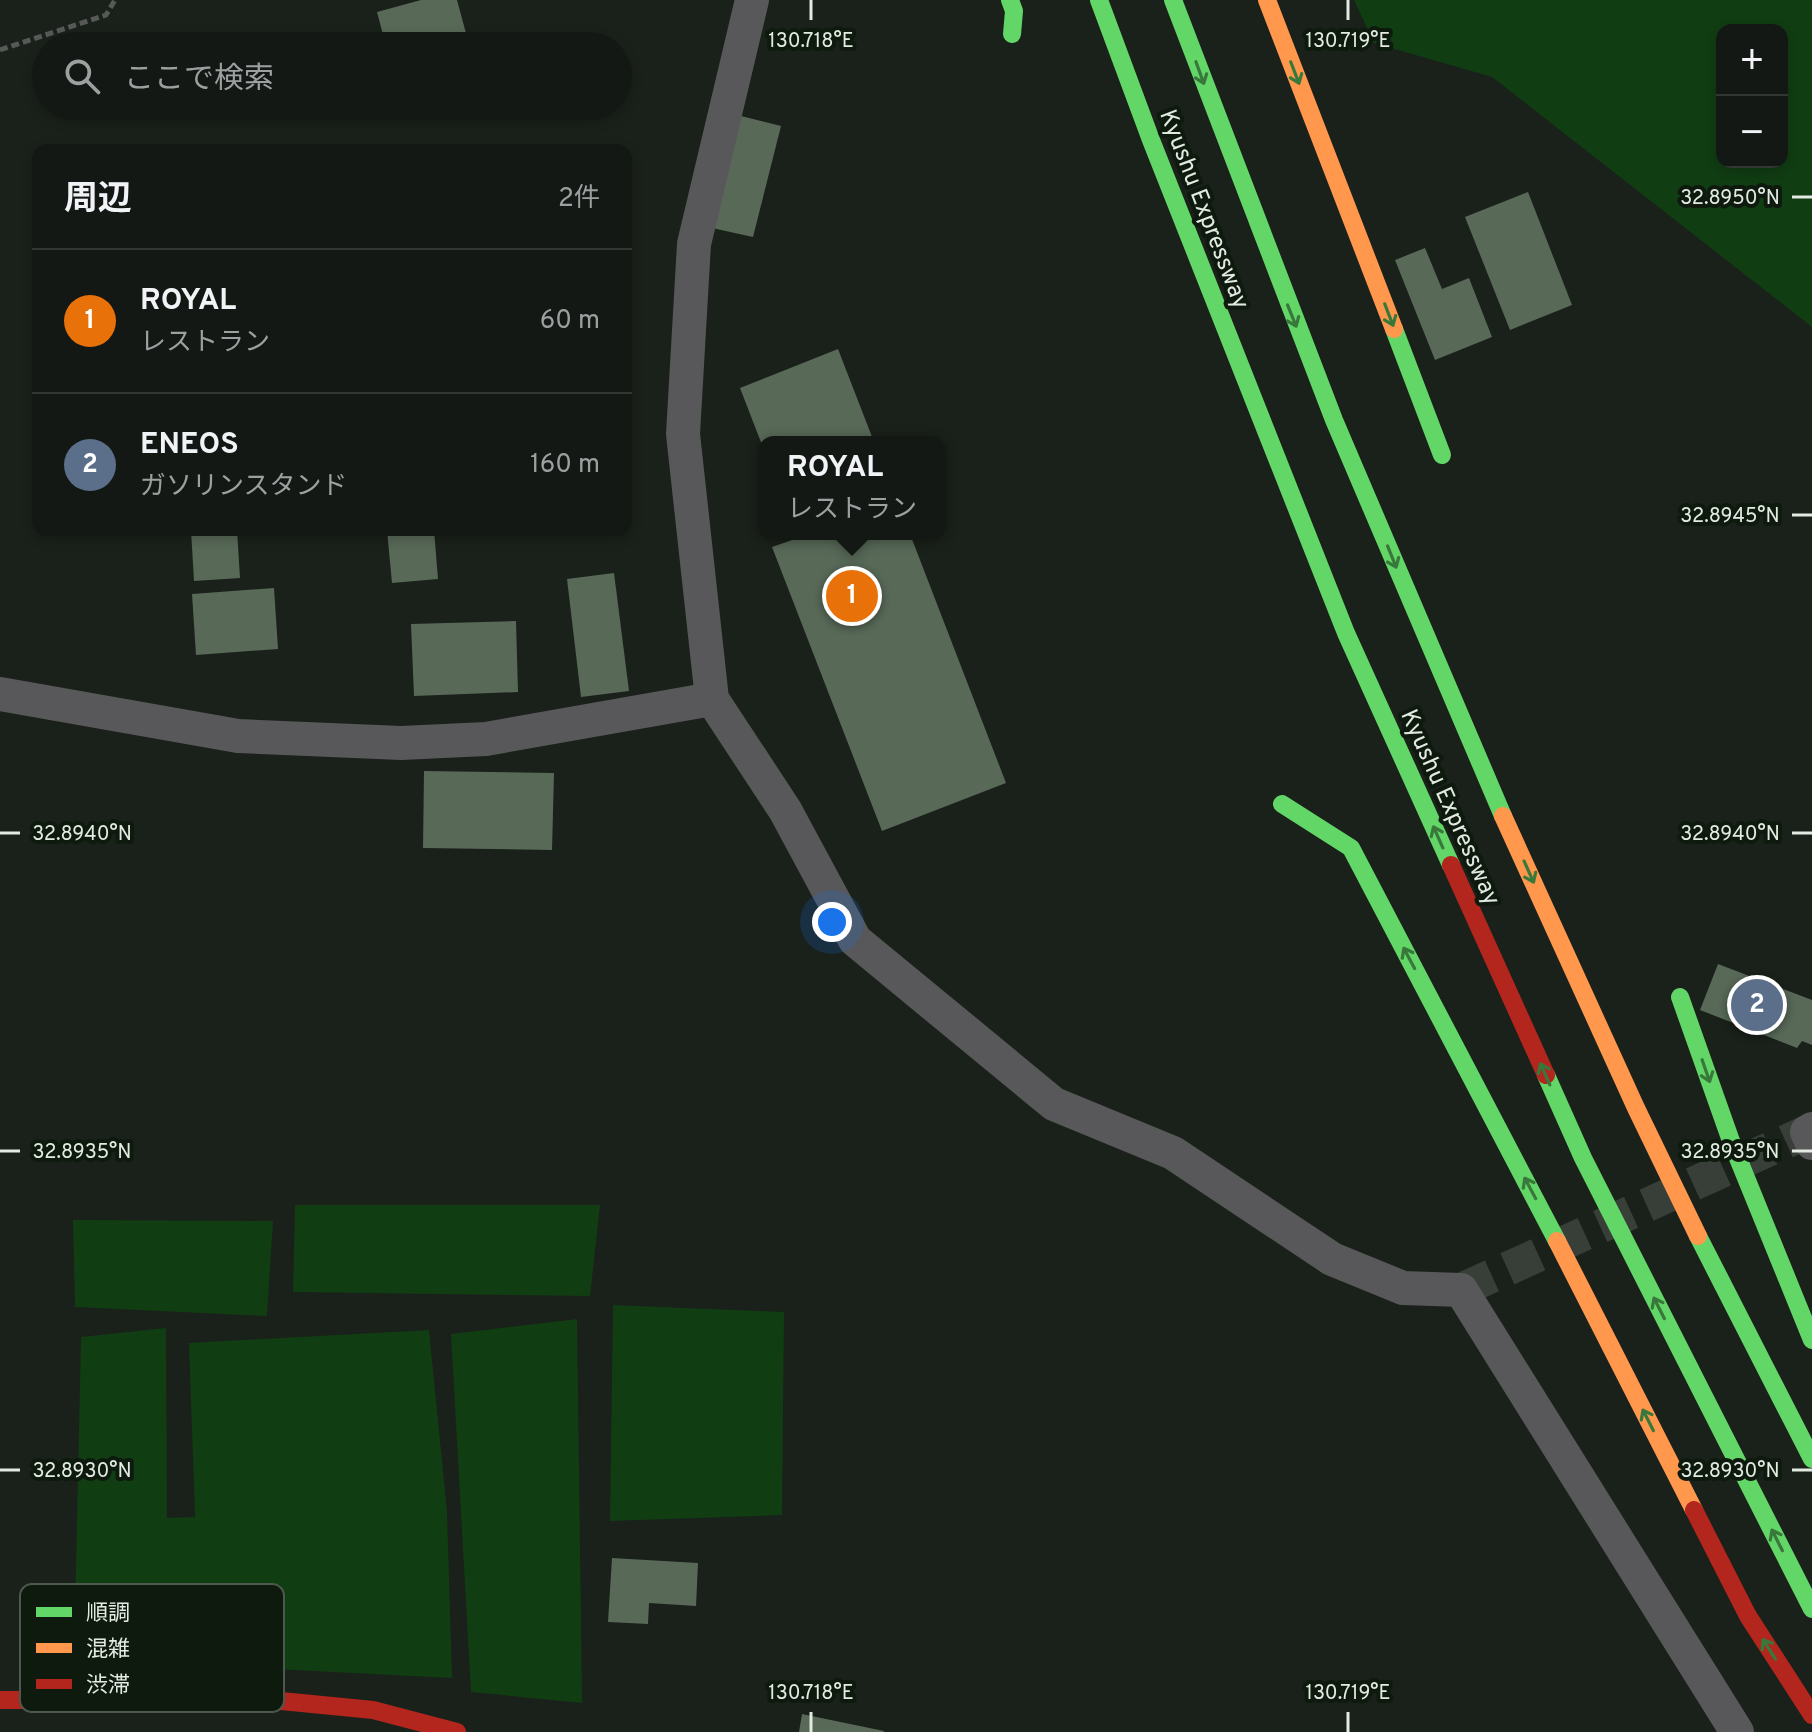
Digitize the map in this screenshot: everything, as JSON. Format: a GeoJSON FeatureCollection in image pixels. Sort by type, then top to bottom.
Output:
{"type":"FeatureCollection","features":[{"type":"Feature","properties":{"kind":"main road"},"geometry":{"type":"LineString","coordinates":[[1010,0],[1014,11],[1012,34]]}},
{"type":"Feature","properties":{"kind":"main road","name":"Kyushu Expressway"},"geometry":{"type":"LineString","coordinates":[[1099,0],[1151,140],[1346,633],[1583,1158],[1812,1609]]}},
{"type":"Feature","properties":{"kind":"main road","name":"Kyushu Expressway"},"geometry":{"type":"LineString","coordinates":[[1173,0],[1294,321],[1453,705],[1637,1111],[1812,1459]]}},
{"type":"Feature","properties":{"kind":"main road"},"geometry":{"type":"LineString","coordinates":[[1267,0],[1442,455]]}},
{"type":"Feature","properties":{"kind":"main road"},"geometry":{"type":"LineString","coordinates":[[1282,804],[1351,848],[1581,1286],[1748,1616],[1812,1715]]}},
{"type":"Feature","properties":{"kind":"main road"},"geometry":{"type":"LineString","coordinates":[[1680,997],[1731,1141],[1812,1340]]}},
{"type":"Feature","properties":{"kind":"main road"},"geometry":{"type":"LineString","coordinates":[[284,1701],[373,1710],[457,1732]]}},
{"type":"Feature","properties":{"kind":"street"},"geometry":{"type":"LineString","coordinates":[[752,0],[694,244],[683,434],[712,699],[785,810],[855,940],[1054,1104],[1173,1153],[1332,1259],[1403,1288],[1461,1290],[1737,1732]]}},
{"type":"Feature","properties":{"kind":"street"},"geometry":{"type":"LineString","coordinates":[[0,694],[238,736],[401,743],[486,739],[712,699]]}},
{"type":"Feature","properties":{"kind":"street"},"geometry":{"type":"LineString","coordinates":[[1812,1129],[1807,1132],[1812,1143]]}},
{"type":"Feature","properties":{"kind":"path"},"geometry":{"type":"LineString","coordinates":[[55,32],[106,15],[115,0]]}},
{"type":"Feature","properties":{"kind":"path"},"geometry":{"type":"LineString","coordinates":[[0,50],[32,39]]}},
{"type":"Feature","properties":{"kind":"green space"},"geometry":{"type":"Polygon","coordinates":[[[1354,0],[1812,0],[1812,327],[1492,77],[1374,43],[1354,0]]]}},
{"type":"Feature","properties":{"kind":"green space"},"geometry":{"type":"Polygon","coordinates":[[[295,1205],[600,1205],[590,1296],[293,1292],[295,1205]]]}},
{"type":"Feature","properties":{"kind":"green space"},"geometry":{"type":"Polygon","coordinates":[[[73,1220],[273,1221],[267,1316],[75,1307],[73,1220]]]}},
{"type":"Feature","properties":{"kind":"green space"},"geometry":{"type":"Polygon","coordinates":[[[613,1305],[784,1312],[782,1515],[610,1521],[613,1305]]]}},
{"type":"Feature","properties":{"kind":"green space"},"geometry":{"type":"Polygon","coordinates":[[[577,1319],[582,1703],[471,1692],[451,1334],[577,1319]]]}},
{"type":"Feature","properties":{"kind":"green space"},"geometry":{"type":"Polygon","coordinates":[[[166,1328],[167,1518],[195,1517],[189,1343],[429,1330],[447,1511],[452,1678],[284,1670],[284,1584],[76,1584],[81,1337],[166,1328]]]}},
{"type":"Feature","properties":{"kind":"building"},"geometry":{"type":"Polygon","coordinates":[[[421,0],[457,0],[466,32],[382,32],[377,12],[421,0]]]}},
{"type":"Feature","properties":{"kind":"building"},"geometry":{"type":"Polygon","coordinates":[[[737,115],[781,126],[753,237],[712,228],[737,115]]]}},
{"type":"Feature","properties":{"kind":"building"},"geometry":{"type":"Polygon","coordinates":[[[1528,192],[1572,305],[1510,330],[1465,217],[1528,192]]]}},
{"type":"Feature","properties":{"kind":"building"},"geometry":{"type":"Polygon","coordinates":[[[1425,248],[1442,289],[1469,278],[1492,337],[1435,360],[1395,260],[1425,248]]]}},
{"type":"Feature","properties":{"kind":"building"},"geometry":{"type":"Polygon","coordinates":[[[838,349],[872,436],[759,436],[740,388],[838,349]]]}},
{"type":"Feature","properties":{"kind":"building"},"geometry":{"type":"Polygon","coordinates":[[[191,536],[237,536],[240,578],[194,581],[191,536]]]}},
{"type":"Feature","properties":{"kind":"building"},"geometry":{"type":"Polygon","coordinates":[[[388,536],[434,536],[438,579],[392,583],[388,536]]]}},
{"type":"Feature","properties":{"kind":"building"},"geometry":{"type":"Polygon","coordinates":[[[792,540],[912,540],[1006,783],[882,831],[772,547],[792,540]]]}},
{"type":"Feature","properties":{"kind":"building"},"geometry":{"type":"Polygon","coordinates":[[[614,573],[629,691],[581,697],[567,579],[614,573]]]}},
{"type":"Feature","properties":{"kind":"building"},"geometry":{"type":"Polygon","coordinates":[[[274,588],[278,649],[196,655],[192,594],[274,588]]]}},
{"type":"Feature","properties":{"kind":"building"},"geometry":{"type":"Polygon","coordinates":[[[516,621],[518,692],[414,696],[411,624],[516,621]]]}},
{"type":"Feature","properties":{"kind":"building"},"geometry":{"type":"Polygon","coordinates":[[[424,771],[554,773],[552,850],[423,848],[424,771]]]}},
{"type":"Feature","properties":{"kind":"building"},"geometry":{"type":"Polygon","coordinates":[[[1718,964],[1812,1000],[1812,1045],[1802,1041],[1797,1048],[1700,1010],[1718,964]]]}},
{"type":"Feature","properties":{"kind":"building"},"geometry":{"type":"Polygon","coordinates":[[[612,1558],[698,1563],[696,1606],[649,1603],[648,1624],[608,1622],[612,1558]]]}},
{"type":"Feature","properties":{"kind":"building"},"geometry":{"type":"Polygon","coordinates":[[[802,1714],[884,1731],[884,1732],[799,1732],[802,1714]]]}},
{"type":"Feature","properties":{"kind":"tunnel"},"geometry":{"type":"LineString","coordinates":[[1461,1290],[1807,1132]]}},
{"type":"Feature","properties":{"kind":"traffic: fast"},"geometry":{"type":"LineString","coordinates":[[1010,0],[1014,11],[1012,34]]}},
{"type":"Feature","properties":{"kind":"traffic: fast"},"geometry":{"type":"LineString","coordinates":[[1099,0],[1151,140],[1346,633],[1451,865]]}},
{"type":"Feature","properties":{"kind":"traffic: fast"},"geometry":{"type":"LineString","coordinates":[[1173,0],[1334,420],[1503,816]]}},
{"type":"Feature","properties":{"kind":"traffic: fast"},"geometry":{"type":"LineString","coordinates":[[1394,329],[1442,455]]}},
{"type":"Feature","properties":{"kind":"traffic: fast"},"geometry":{"type":"LineString","coordinates":[[1282,804],[1351,848],[1557,1241]]}},
{"type":"Feature","properties":{"kind":"traffic: fast"},"geometry":{"type":"LineString","coordinates":[[1680,997],[1731,1141],[1812,1340]]}},
{"type":"Feature","properties":{"kind":"traffic: fast"},"geometry":{"type":"LineString","coordinates":[[1546,1075],[1583,1158],[1812,1609]]}},
{"type":"Feature","properties":{"kind":"traffic: fast"},"geometry":{"type":"LineString","coordinates":[[1698,1236],[1812,1459]]}},
{"type":"Feature","properties":{"kind":"traffic: slow"},"geometry":{"type":"LineString","coordinates":[[1267,0],[1394,329]]}},
{"type":"Feature","properties":{"kind":"traffic: slow"},"geometry":{"type":"LineString","coordinates":[[1503,816],[1698,1236]]}},
{"type":"Feature","properties":{"kind":"traffic: slow"},"geometry":{"type":"LineString","coordinates":[[1557,1241],[1694,1510]]}},
{"type":"Feature","properties":{"kind":"traffic: jam"},"geometry":{"type":"LineString","coordinates":[[1451,865],[1546,1075]]}},
{"type":"Feature","properties":{"kind":"traffic: jam"},"geometry":{"type":"LineString","coordinates":[[1694,1510],[1748,1616],[1812,1715]]}},
{"type":"Feature","properties":{"kind":"traffic: jam"},"geometry":{"type":"LineString","coordinates":[[0,1700],[20,1700]]}},
{"type":"Feature","properties":{"kind":"traffic: jam"},"geometry":{"type":"LineString","coordinates":[[284,1701],[373,1710],[457,1732]]}},
{"type":"Feature","properties":{"kind":"place","name":"ROYAL"},"geometry":{"type":"Point","coordinates":[852,596]}},
{"type":"Feature","properties":{"kind":"place","name":"ENEOS"},"geometry":{"type":"Point","coordinates":[1757,1005]}}]}
